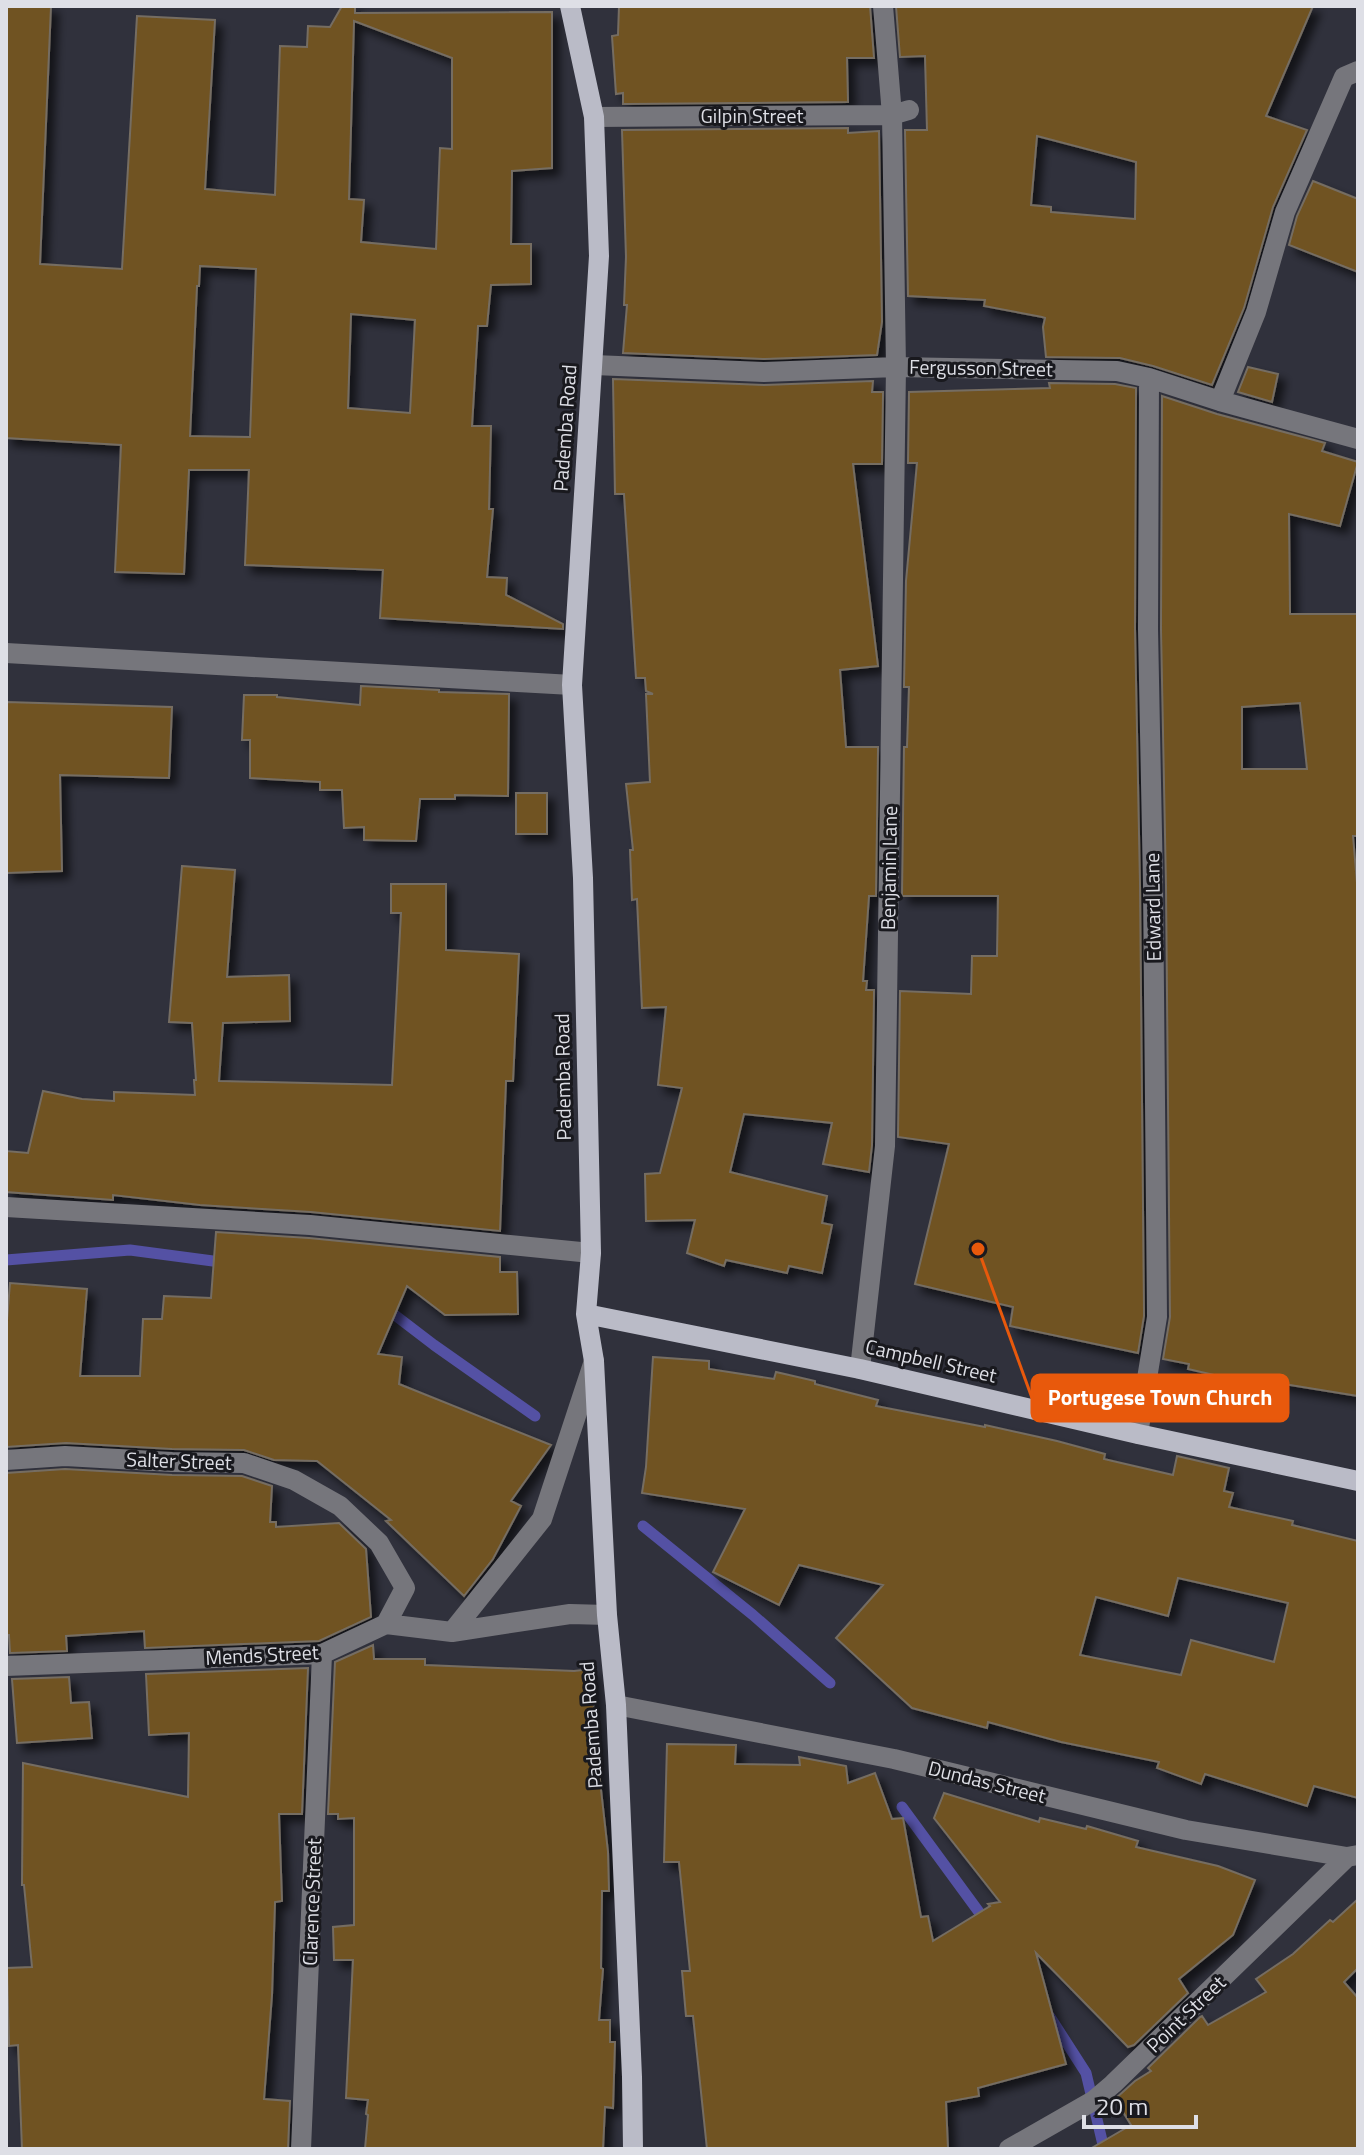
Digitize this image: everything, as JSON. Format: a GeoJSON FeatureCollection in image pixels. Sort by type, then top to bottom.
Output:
{"type":"FeatureCollection","features":[{"type":"Feature","properties":{"kind":"main road","name":"Pademba Road"},"geometry":{"type":"LineString","coordinates":[[570,6],[594,117],[599,256],[572,685],[583,878],[591,1253],[586,1314],[594,1361],[607,1615],[616,1705],[633,2149]]}},
{"type":"Feature","properties":{"kind":"main road","name":"Campbell Street"},"geometry":{"type":"LineString","coordinates":[[586,1314],[860,1369],[1138,1434],[1358,1481]]}},
{"type":"Feature","properties":{"kind":"street","name":"Benjamin Lane"},"geometry":{"type":"LineString","coordinates":[[860,1369],[885,1146],[901,112],[883,6]]}},
{"type":"Feature","properties":{"kind":"street"},"geometry":{"type":"LineString","coordinates":[[1220,401],[1256,312],[1285,212],[1344,77],[1358,71]]}},
{"type":"Feature","properties":{"kind":"street","name":"Gilpin Street"},"geometry":{"type":"LineString","coordinates":[[594,117],[901,112]]}},
{"type":"Feature","properties":{"kind":"street","name":"Fergusson Street"},"geometry":{"type":"LineString","coordinates":[[594,365],[764,372],[896,367],[1117,371],[1358,439]]}},
{"type":"Feature","properties":{"kind":"street","name":"Edward Lane"},"geometry":{"type":"LineString","coordinates":[[1138,1434],[1157,1317],[1148,629],[1149,378]]}},
{"type":"Feature","properties":{"kind":"street"},"geometry":{"type":"LineString","coordinates":[[6,653],[572,685]]}},
{"type":"Feature","properties":{"kind":"street"},"geometry":{"type":"LineString","coordinates":[[6,1207],[310,1225],[591,1253]]}},
{"type":"Feature","properties":{"kind":"street"},"geometry":{"type":"LineString","coordinates":[[452,1632],[542,1519],[594,1361]]}},
{"type":"Feature","properties":{"kind":"street","name":"Salter Street"},"geometry":{"type":"LineString","coordinates":[[6,1460],[65,1456],[244,1463],[294,1480],[340,1506],[379,1543],[405,1588],[386,1624]]}},
{"type":"Feature","properties":{"kind":"street"},"geometry":{"type":"LineString","coordinates":[[386,1624],[452,1632],[570,1614],[607,1615]]}},
{"type":"Feature","properties":{"kind":"street","name":"Mends Street"},"geometry":{"type":"LineString","coordinates":[[6,1666],[322,1654],[386,1624]]}},
{"type":"Feature","properties":{"kind":"street","name":"Clarence Street"},"geometry":{"type":"LineString","coordinates":[[301,2149],[322,1654]]}},
{"type":"Feature","properties":{"kind":"street","name":"Dundas Street"},"geometry":{"type":"LineString","coordinates":[[616,1705],[894,1759],[1186,1830],[1352,1856]]}},
{"type":"Feature","properties":{"kind":"street","name":"Point Street"},"geometry":{"type":"LineString","coordinates":[[1009,2149],[1093,2101],[1113,2084],[1352,1856]]}},
{"type":"Feature","properties":{"kind":"building"},"geometry":{"type":"Polygon","coordinates":[[[6,6],[51,6],[40,264],[122,269],[137,16],[215,20],[205,189],[275,195],[280,46],[307,47],[308,26],[330,27],[342,6],[355,6],[355,13],[552,12],[552,168],[512,171],[511,244],[531,244],[531,284],[491,285],[487,326],[478,326],[472,426],[491,426],[489,509],[493,509],[487,577],[507,578],[506,595],[563,624],[563,629],[380,618],[383,570],[245,565],[249,470],[189,470],[184,574],[115,572],[121,445],[6,438],[6,6]],[[354,21],[349,199],[364,200],[361,242],[436,249],[440,148],[452,149],[452,58],[354,21]],[[200,266],[190,436],[250,437],[256,269],[200,266]],[[351,314],[348,408],[410,413],[415,320],[351,314]]]}},
{"type":"Feature","properties":{"kind":"building"},"geometry":{"type":"Polygon","coordinates":[[[619,6],[870,6],[874,58],[847,58],[848,102],[623,104],[623,93],[616,94],[612,36],[618,35],[619,6]]]}},
{"type":"Feature","properties":{"kind":"building"},"geometry":{"type":"Polygon","coordinates":[[[896,6],[1313,6],[1266,116],[1307,130],[1273,207],[1244,308],[1212,385],[1120,358],[1046,357],[1045,318],[984,306],[985,300],[908,296],[905,130],[927,130],[925,56],[900,57],[896,6]],[[1037,136],[1031,205],[1051,207],[1051,212],[1135,219],[1136,162],[1037,136]]]}},
{"type":"Feature","properties":{"kind":"building"},"geometry":{"type":"Polygon","coordinates":[[[848,128],[848,133],[879,131],[882,322],[877,355],[764,359],[623,353],[627,305],[624,305],[626,257],[622,130],[848,128]]]}},
{"type":"Feature","properties":{"kind":"building"},"geometry":{"type":"Polygon","coordinates":[[[1313,181],[1358,199],[1358,272],[1289,245],[1297,216],[1313,181]]]}},
{"type":"Feature","properties":{"kind":"building"},"geometry":{"type":"Polygon","coordinates":[[[1248,367],[1278,374],[1272,402],[1238,392],[1248,367]]]}},
{"type":"Feature","properties":{"kind":"building"},"geometry":{"type":"Polygon","coordinates":[[[613,379],[764,385],[873,381],[872,392],[883,392],[882,464],[853,464],[878,666],[840,670],[846,747],[878,747],[876,896],[869,896],[863,981],[867,981],[866,990],[874,990],[869,1172],[823,1164],[832,1123],[744,1114],[730,1172],[827,1196],[822,1223],[832,1225],[822,1273],[789,1266],[787,1273],[726,1260],[724,1266],[687,1253],[695,1220],[646,1221],[645,1174],[660,1173],[682,1088],[658,1085],[666,1007],[642,1008],[637,899],[632,900],[630,850],[633,850],[626,784],[650,782],[646,694],[653,694],[646,691],[645,678],[636,678],[624,494],[615,494],[613,379]]]}},
{"type":"Feature","properties":{"kind":"building"},"geometry":{"type":"Polygon","coordinates":[[[1049,383],[1115,384],[1136,388],[1135,629],[1144,1316],[1138,1353],[1010,1326],[1013,1307],[915,1284],[949,1144],[898,1137],[900,991],[971,994],[972,956],[997,956],[998,896],[902,896],[904,747],[907,747],[909,687],[904,687],[906,581],[917,463],[908,463],[909,392],[1050,388],[1049,383]]]}},
{"type":"Feature","properties":{"kind":"building"},"geometry":{"type":"Polygon","coordinates":[[[1162,396],[1325,443],[1322,451],[1358,462],[1340,526],[1289,514],[1290,614],[1358,614],[1358,836],[1353,836],[1358,895],[1358,1396],[1241,1377],[1240,1381],[1188,1369],[1189,1364],[1163,1359],[1170,1317],[1161,629],[1162,396]],[[1300,703],[1242,707],[1242,769],[1307,769],[1300,703]]]}},
{"type":"Feature","properties":{"kind":"building"},"geometry":{"type":"Polygon","coordinates":[[[361,686],[509,694],[508,796],[455,795],[455,799],[420,799],[416,841],[364,840],[364,827],[344,828],[342,790],[320,790],[320,782],[250,778],[250,740],[242,740],[244,695],[277,695],[360,705],[361,686]]]}},
{"type":"Feature","properties":{"kind":"building"},"geometry":{"type":"Polygon","coordinates":[[[6,702],[172,707],[169,778],[60,775],[62,871],[6,873],[6,702]]]}},
{"type":"Feature","properties":{"kind":"building"},"geometry":{"type":"Polygon","coordinates":[[[516,793],[547,793],[547,834],[516,834],[516,793]]]}},
{"type":"Feature","properties":{"kind":"building"},"geometry":{"type":"Polygon","coordinates":[[[182,866],[235,870],[227,977],[289,975],[290,1021],[223,1023],[219,1081],[392,1085],[401,913],[391,913],[391,884],[446,884],[446,950],[519,954],[513,1081],[506,1081],[500,1231],[113,1195],[113,1200],[6,1192],[6,1151],[28,1153],[43,1091],[82,1099],[114,1101],[114,1092],[195,1095],[192,1023],[169,1022],[182,866]]]}},
{"type":"Feature","properties":{"kind":"building"},"geometry":{"type":"Polygon","coordinates":[[[216,1232],[500,1257],[500,1272],[517,1272],[518,1314],[445,1315],[407,1286],[378,1354],[402,1357],[399,1384],[551,1445],[511,1501],[521,1506],[493,1559],[464,1596],[386,1521],[391,1520],[317,1461],[274,1460],[244,1450],[66,1443],[6,1447],[6,1333],[10,1283],[87,1289],[80,1376],[140,1376],[143,1319],[162,1319],[164,1296],[211,1298],[216,1232]]]}},
{"type":"Feature","properties":{"kind":"building"},"geometry":{"type":"Polygon","coordinates":[[[653,1357],[709,1361],[709,1369],[774,1379],[776,1372],[878,1400],[876,1406],[1057,1441],[1105,1454],[1104,1459],[1173,1475],[1177,1456],[1229,1468],[1224,1491],[1233,1493],[1229,1507],[1293,1521],[1292,1525],[1358,1541],[1358,1798],[1314,1786],[1307,1806],[1205,1774],[1201,1784],[1157,1768],[1159,1762],[1061,1742],[988,1722],[987,1728],[912,1708],[836,1638],[883,1585],[799,1565],[779,1605],[713,1572],[745,1509],[642,1493],[653,1357]],[[1178,1578],[1168,1616],[1096,1597],[1080,1655],[1181,1675],[1191,1640],[1274,1662],[1288,1603],[1178,1578]]]}},
{"type":"Feature","properties":{"kind":"building"},"geometry":{"type":"Polygon","coordinates":[[[65,1469],[242,1476],[272,1486],[270,1522],[276,1522],[276,1527],[339,1523],[366,1549],[371,1617],[319,1641],[145,1648],[144,1631],[66,1636],[67,1651],[10,1653],[9,1635],[6,1635],[6,1473],[65,1469]]]}},
{"type":"Feature","properties":{"kind":"building"},"geometry":{"type":"Polygon","coordinates":[[[373,1645],[374,1659],[425,1659],[425,1665],[574,1671],[591,1669],[609,1891],[602,1891],[603,1969],[599,2020],[610,2020],[610,2042],[615,2042],[613,2108],[605,2107],[603,2149],[365,2149],[368,2100],[346,2098],[353,1960],[334,1960],[333,1927],[354,1925],[354,1818],[338,1819],[338,1814],[328,1814],[335,1662],[373,1645]]]}},
{"type":"Feature","properties":{"kind":"building"},"geometry":{"type":"Polygon","coordinates":[[[308,1668],[302,1814],[279,1814],[282,1901],[275,1902],[264,2099],[290,2101],[288,2149],[22,2149],[18,2045],[9,2046],[7,1968],[32,1967],[22,1885],[23,1763],[188,1797],[189,1733],[149,1735],[146,1674],[308,1668]]]}},
{"type":"Feature","properties":{"kind":"building"},"geometry":{"type":"Polygon","coordinates":[[[69,1677],[71,1703],[89,1702],[92,1738],[17,1743],[12,1679],[69,1677]]]}},
{"type":"Feature","properties":{"kind":"building"},"geometry":{"type":"Polygon","coordinates":[[[667,1744],[736,1745],[735,1764],[800,1765],[799,1757],[846,1766],[848,1783],[875,1773],[892,1819],[903,1818],[921,1917],[928,1916],[933,1941],[990,1906],[988,1904],[1000,1902],[934,1818],[944,1793],[1039,1822],[1040,1818],[1086,1829],[1087,1826],[1138,1841],[1136,1847],[1218,1866],[1255,1880],[1233,1935],[1179,1979],[1188,1993],[1134,2045],[1128,2047],[1036,1953],[1066,2064],[978,2088],[979,2096],[946,2102],[948,2149],[707,2149],[693,2016],[686,2016],[682,1971],[690,1971],[679,1862],[664,1862],[667,1744]]]}},
{"type":"Feature","properties":{"kind":"building"},"geometry":{"type":"Polygon","coordinates":[[[1358,1899],[1358,1968],[1344,1982],[1358,1998],[1358,2149],[1090,2149],[1131,2125],[1115,2099],[1151,2071],[1148,2068],[1200,2017],[1208,2025],[1266,1992],[1256,1979],[1293,1954],[1358,1899]]]}},
{"type":"Feature","properties":{"kind":"waterway"},"geometry":{"type":"LineString","coordinates":[[6,1260],[130,1250],[228,1263]]}},
{"type":"Feature","properties":{"kind":"waterway"},"geometry":{"type":"LineString","coordinates":[[383,1306],[535,1416]]}},
{"type":"Feature","properties":{"kind":"waterway"},"geometry":{"type":"LineString","coordinates":[[643,1526],[753,1615],[830,1683]]}},
{"type":"Feature","properties":{"kind":"waterway"},"geometry":{"type":"LineString","coordinates":[[902,1807],[987,1923]]}},
{"type":"Feature","properties":{"kind":"waterway"},"geometry":{"type":"LineString","coordinates":[[1050,2017],[1086,2073],[1104,2149]]}},
{"type":"Feature","properties":{"kind":"place","name":"Portugese Town Church"},"geometry":{"type":"Point","coordinates":[978,1249]}}]}
